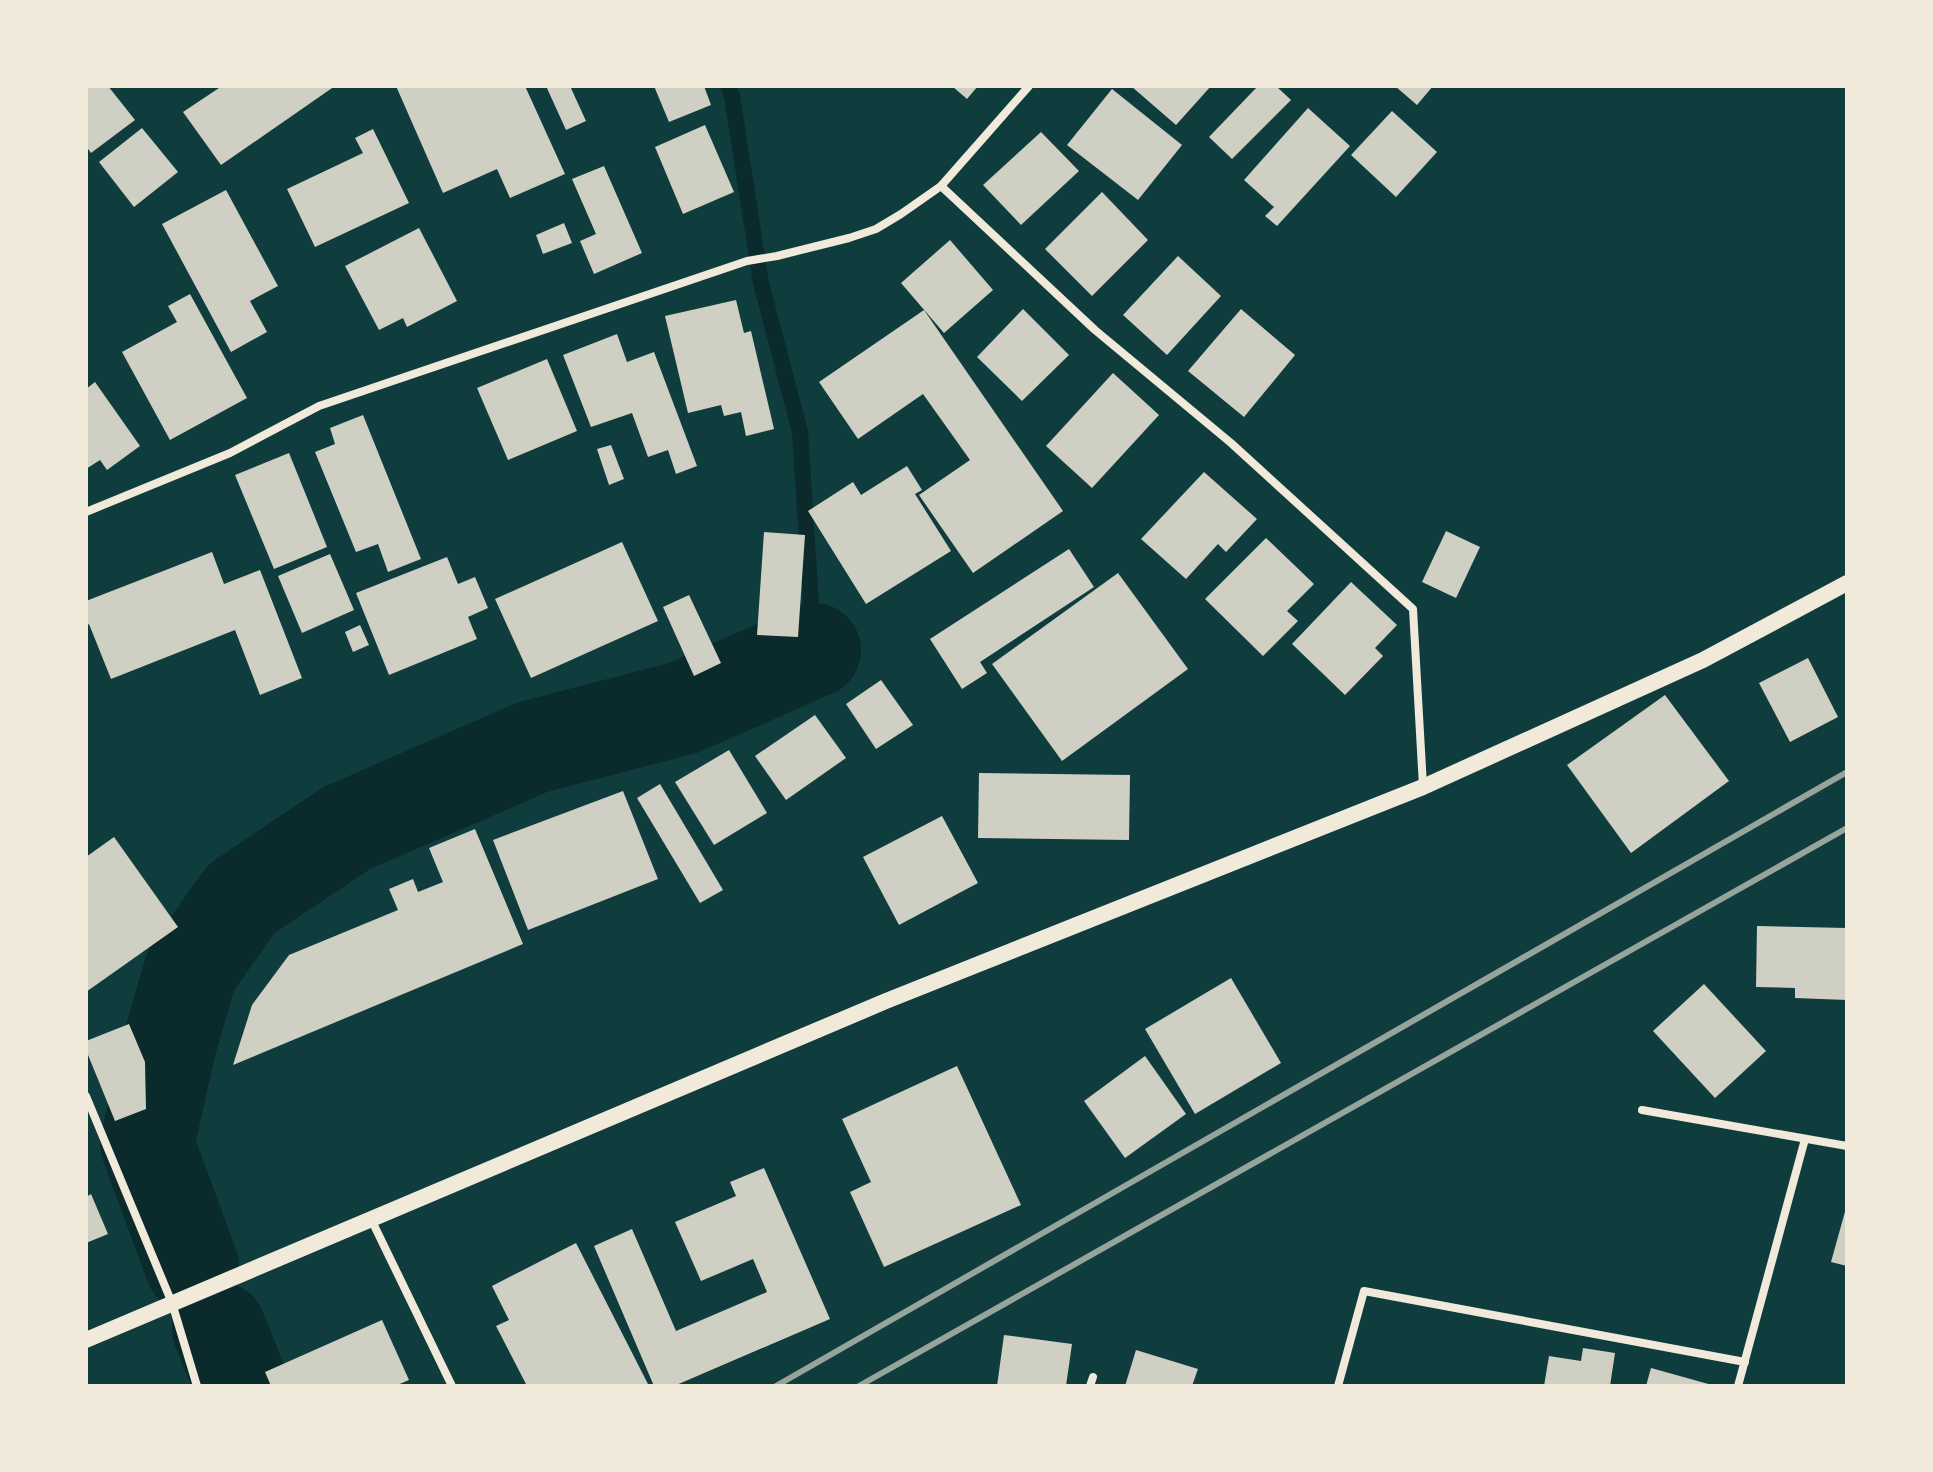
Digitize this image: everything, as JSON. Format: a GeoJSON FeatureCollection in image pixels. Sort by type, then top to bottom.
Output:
{"type":"FeatureCollection","features":[{"type":"Feature","properties":{"kind":"main road"},"geometry":{"type":"LineString","coordinates":[[86,1340],[886,1001],[1423,787],[1703,660],[1847,583]]}},
{"type":"Feature","properties":{"kind":"street"},"geometry":{"type":"LineString","coordinates":[[86,512],[230,453],[319,406],[747,261],[876,229],[941,186],[1029,86]]}},
{"type":"Feature","properties":{"kind":"street"},"geometry":{"type":"LineString","coordinates":[[941,186],[1095,330],[1231,443],[1413,609],[1423,787]]}},
{"type":"Feature","properties":{"kind":"street"},"geometry":{"type":"LineString","coordinates":[[86,1096],[172,1303],[197,1386]]}},
{"type":"Feature","properties":{"kind":"street"},"geometry":{"type":"LineString","coordinates":[[1642,1110],[1847,1146]]}},
{"type":"Feature","properties":{"kind":"street"},"geometry":{"type":"LineString","coordinates":[[1738,1386],[1805,1139]]}},
{"type":"Feature","properties":{"kind":"street"},"geometry":{"type":"LineString","coordinates":[[371,1219],[452,1386]]}},
{"type":"Feature","properties":{"kind":"street"},"geometry":{"type":"LineString","coordinates":[[1338,1386],[1364,1291],[1745,1362]]}},
{"type":"Feature","properties":{"kind":"building"},"geometry":{"type":"Polygon","coordinates":[[[86,86],[108,86],[135,120],[91,153],[86,146],[86,86]]]}},
{"type":"Feature","properties":{"kind":"building"},"geometry":{"type":"Polygon","coordinates":[[[222,86],[335,86],[221,165],[183,112],[222,86]]]}},
{"type":"Feature","properties":{"kind":"building"},"geometry":{"type":"Polygon","coordinates":[[[396,86],[525,86],[565,174],[510,198],[497,169],[443,193],[396,86]]]}},
{"type":"Feature","properties":{"kind":"building"},"geometry":{"type":"Polygon","coordinates":[[[546,86],[570,86],[586,121],[566,130],[546,86]]]}},
{"type":"Feature","properties":{"kind":"building"},"geometry":{"type":"Polygon","coordinates":[[[654,86],[704,86],[711,105],[669,122],[654,86]]]}},
{"type":"Feature","properties":{"kind":"building"},"geometry":{"type":"Polygon","coordinates":[[[952,86],[978,86],[967,99],[952,86]]]}},
{"type":"Feature","properties":{"kind":"building"},"geometry":{"type":"Polygon","coordinates":[[[1131,86],[1211,86],[1176,125],[1131,86]]]}},
{"type":"Feature","properties":{"kind":"building"},"geometry":{"type":"Polygon","coordinates":[[[1258,86],[1276,86],[1291,100],[1232,159],[1209,137],[1258,86]]]}},
{"type":"Feature","properties":{"kind":"building"},"geometry":{"type":"Polygon","coordinates":[[[1395,86],[1433,86],[1417,105],[1395,86]]]}},
{"type":"Feature","properties":{"kind":"building"},"geometry":{"type":"Polygon","coordinates":[[[1112,89],[1182,145],[1138,200],[1067,145],[1112,89]]]}},
{"type":"Feature","properties":{"kind":"building"},"geometry":{"type":"Polygon","coordinates":[[[1308,108],[1350,146],[1277,226],[1265,216],[1274,207],[1244,180],[1308,108]]]}},
{"type":"Feature","properties":{"kind":"building"},"geometry":{"type":"Polygon","coordinates":[[[1392,111],[1437,152],[1396,197],[1351,155],[1392,111]]]}},
{"type":"Feature","properties":{"kind":"building"},"geometry":{"type":"Polygon","coordinates":[[[705,125],[734,192],[683,214],[655,147],[705,125]]]}},
{"type":"Feature","properties":{"kind":"building"},"geometry":{"type":"Polygon","coordinates":[[[142,128],[178,172],[134,207],[99,162],[142,128]]]}},
{"type":"Feature","properties":{"kind":"building"},"geometry":{"type":"Polygon","coordinates":[[[373,129],[409,203],[315,247],[287,189],[363,153],[355,138],[373,129]]]}},
{"type":"Feature","properties":{"kind":"building"},"geometry":{"type":"Polygon","coordinates":[[[1041,132],[1079,171],[1021,225],[983,185],[1041,132]]]}},
{"type":"Feature","properties":{"kind":"building"},"geometry":{"type":"Polygon","coordinates":[[[604,166],[642,253],[594,274],[580,241],[596,234],[572,179],[604,166]]]}},
{"type":"Feature","properties":{"kind":"building"},"geometry":{"type":"Polygon","coordinates":[[[226,190],[278,286],[250,301],[267,332],[231,352],[162,224],[226,190]]]}},
{"type":"Feature","properties":{"kind":"building"},"geometry":{"type":"Polygon","coordinates":[[[1102,192],[1148,240],[1092,296],[1045,249],[1102,192]]]}},
{"type":"Feature","properties":{"kind":"building"},"geometry":{"type":"Polygon","coordinates":[[[564,223],[572,243],[543,254],[536,235],[564,223]]]}},
{"type":"Feature","properties":{"kind":"building"},"geometry":{"type":"Polygon","coordinates":[[[419,228],[457,301],[407,327],[403,318],[379,330],[345,266],[419,228]]]}},
{"type":"Feature","properties":{"kind":"building"},"geometry":{"type":"Polygon","coordinates":[[[950,240],[993,290],[944,333],[901,283],[950,240]]]}},
{"type":"Feature","properties":{"kind":"building"},"geometry":{"type":"Polygon","coordinates":[[[1178,256],[1221,296],[1167,355],[1123,315],[1178,256]]]}},
{"type":"Feature","properties":{"kind":"building"},"geometry":{"type":"Polygon","coordinates":[[[190,294],[247,398],[170,440],[122,352],[177,322],[168,306],[190,294]]]}},
{"type":"Feature","properties":{"kind":"building"},"geometry":{"type":"Polygon","coordinates":[[[736,300],[744,333],[751,331],[774,429],[746,436],[741,412],[724,416],[721,405],[688,413],[665,316],[736,300]]]}},
{"type":"Feature","properties":{"kind":"building"},"geometry":{"type":"Polygon","coordinates":[[[1023,309],[1069,355],[1022,401],[977,357],[1023,309]]]}},
{"type":"Feature","properties":{"kind":"building"},"geometry":{"type":"Polygon","coordinates":[[[1241,309],[1295,355],[1244,417],[1188,371],[1241,309]]]}},
{"type":"Feature","properties":{"kind":"building"},"geometry":{"type":"Polygon","coordinates":[[[924,310],[1063,511],[973,573],[919,495],[970,460],[923,394],[858,439],[819,382],[924,310]]]}},
{"type":"Feature","properties":{"kind":"building"},"geometry":{"type":"Polygon","coordinates":[[[617,334],[627,362],[654,352],[697,466],[676,474],[668,450],[648,457],[632,413],[591,427],[563,355],[617,334]]]}},
{"type":"Feature","properties":{"kind":"building"},"geometry":{"type":"Polygon","coordinates":[[[547,359],[577,431],[508,460],[477,388],[547,359]]]}},
{"type":"Feature","properties":{"kind":"building"},"geometry":{"type":"Polygon","coordinates":[[[1113,373],[1159,415],[1092,488],[1046,446],[1113,373]]]}},
{"type":"Feature","properties":{"kind":"building"},"geometry":{"type":"Polygon","coordinates":[[[95,382],[140,446],[107,470],[100,460],[86,469],[86,389],[95,382]]]}},
{"type":"Feature","properties":{"kind":"building"},"geometry":{"type":"Polygon","coordinates":[[[363,415],[421,559],[388,572],[378,544],[356,552],[315,452],[335,444],[330,428],[363,415]]]}},
{"type":"Feature","properties":{"kind":"building"},"geometry":{"type":"Polygon","coordinates":[[[611,445],[624,479],[609,485],[597,449],[611,445]]]}},
{"type":"Feature","properties":{"kind":"building"},"geometry":{"type":"Polygon","coordinates":[[[289,453],[327,547],[274,569],[235,475],[289,453]]]}},
{"type":"Feature","properties":{"kind":"building"},"geometry":{"type":"Polygon","coordinates":[[[907,466],[922,490],[915,494],[951,551],[866,604],[808,511],[853,482],[861,495],[907,466]]]}},
{"type":"Feature","properties":{"kind":"building"},"geometry":{"type":"Polygon","coordinates":[[[1204,472],[1257,519],[1226,552],[1218,544],[1186,579],[1141,539],[1204,472]]]}},
{"type":"Feature","properties":{"kind":"building"},"geometry":{"type":"Polygon","coordinates":[[[1446,531],[1480,547],[1456,598],[1422,582],[1446,531]]]}},
{"type":"Feature","properties":{"kind":"building"},"geometry":{"type":"Polygon","coordinates":[[[764,532],[805,535],[798,637],[757,635],[764,532]]]}},
{"type":"Feature","properties":{"kind":"building"},"geometry":{"type":"Polygon","coordinates":[[[1266,538],[1314,584],[1287,611],[1298,621],[1263,656],[1205,599],[1266,538]]]}},
{"type":"Feature","properties":{"kind":"building"},"geometry":{"type":"Polygon","coordinates":[[[622,542],[658,621],[531,678],[495,599],[622,542]]]}},
{"type":"Feature","properties":{"kind":"building"},"geometry":{"type":"Polygon","coordinates":[[[1069,549],[1094,587],[980,662],[987,673],[962,689],[930,639],[1069,549]]]}},
{"type":"Feature","properties":{"kind":"building"},"geometry":{"type":"Polygon","coordinates":[[[212,552],[224,584],[260,570],[302,678],[260,695],[235,630],[111,679],[89,624],[86,626],[86,601],[212,552]]]}},
{"type":"Feature","properties":{"kind":"building"},"geometry":{"type":"Polygon","coordinates":[[[330,554],[354,610],[302,633],[278,576],[330,554]]]}},
{"type":"Feature","properties":{"kind":"building"},"geometry":{"type":"Polygon","coordinates":[[[447,557],[458,584],[475,577],[488,608],[468,617],[477,639],[389,675],[356,593],[447,557]]]}},
{"type":"Feature","properties":{"kind":"building"},"geometry":{"type":"Polygon","coordinates":[[[1118,573],[1188,669],[1062,761],[992,664],[1118,573]]]}},
{"type":"Feature","properties":{"kind":"building"},"geometry":{"type":"Polygon","coordinates":[[[1351,582],[1397,625],[1375,648],[1383,656],[1345,695],[1292,644],[1351,582]]]}},
{"type":"Feature","properties":{"kind":"building"},"geometry":{"type":"Polygon","coordinates":[[[689,595],[721,663],[694,676],[663,607],[689,595]]]}},
{"type":"Feature","properties":{"kind":"building"},"geometry":{"type":"Polygon","coordinates":[[[360,625],[369,645],[353,652],[345,632],[360,625]]]}},
{"type":"Feature","properties":{"kind":"building"},"geometry":{"type":"Polygon","coordinates":[[[1808,658],[1838,717],[1790,742],[1759,683],[1808,658]]]}},
{"type":"Feature","properties":{"kind":"building"},"geometry":{"type":"Polygon","coordinates":[[[881,680],[913,725],[876,749],[846,704],[881,680]]]}},
{"type":"Feature","properties":{"kind":"building"},"geometry":{"type":"Polygon","coordinates":[[[1665,695],[1729,781],[1631,853],[1567,765],[1665,695]]]}},
{"type":"Feature","properties":{"kind":"building"},"geometry":{"type":"Polygon","coordinates":[[[815,715],[846,758],[786,800],[755,756],[815,715]]]}},
{"type":"Feature","properties":{"kind":"building"},"geometry":{"type":"Polygon","coordinates":[[[729,750],[767,813],[714,845],[675,782],[729,750]]]}},
{"type":"Feature","properties":{"kind":"building"},"geometry":{"type":"Polygon","coordinates":[[[979,773],[1130,775],[1129,840],[978,838],[979,773]]]}},
{"type":"Feature","properties":{"kind":"building"},"geometry":{"type":"Polygon","coordinates":[[[660,784],[723,890],[700,903],[637,798],[660,784]]]}},
{"type":"Feature","properties":{"kind":"building"},"geometry":{"type":"Polygon","coordinates":[[[623,791],[658,879],[528,930],[493,840],[623,791]]]}},
{"type":"Feature","properties":{"kind":"building"},"geometry":{"type":"Polygon","coordinates":[[[942,816],[978,883],[899,925],[863,857],[942,816]]]}},
{"type":"Feature","properties":{"kind":"building"},"geometry":{"type":"Polygon","coordinates":[[[475,829],[523,944],[233,1065],[252,1005],[289,955],[398,910],[389,889],[413,879],[418,892],[443,882],[429,848],[475,829]]]}},
{"type":"Feature","properties":{"kind":"building"},"geometry":{"type":"Polygon","coordinates":[[[114,837],[178,927],[86,992],[86,857],[114,837]]]}},
{"type":"Feature","properties":{"kind":"building"},"geometry":{"type":"Polygon","coordinates":[[[1757,926],[1847,928],[1847,1000],[1795,998],[1795,988],[1756,987],[1757,926]]]}},
{"type":"Feature","properties":{"kind":"building"},"geometry":{"type":"Polygon","coordinates":[[[1231,978],[1281,1063],[1195,1114],[1145,1029],[1231,978]]]}},
{"type":"Feature","properties":{"kind":"building"},"geometry":{"type":"Polygon","coordinates":[[[1704,984],[1766,1051],[1715,1098],[1653,1031],[1704,984]]]}},
{"type":"Feature","properties":{"kind":"building"},"geometry":{"type":"Polygon","coordinates":[[[129,1024],[145,1062],[146,1109],[115,1121],[86,1050],[86,1041],[129,1024]]]}},
{"type":"Feature","properties":{"kind":"building"},"geometry":{"type":"Polygon","coordinates":[[[1145,1056],[1186,1114],[1125,1158],[1084,1101],[1145,1056]]]}},
{"type":"Feature","properties":{"kind":"building"},"geometry":{"type":"Polygon","coordinates":[[[957,1066],[1021,1205],[884,1267],[850,1192],[871,1182],[842,1119],[957,1066]]]}},
{"type":"Feature","properties":{"kind":"building"},"geometry":{"type":"Polygon","coordinates":[[[764,1168],[830,1319],[674,1386],[654,1386],[594,1246],[632,1229],[676,1331],[767,1292],[753,1259],[701,1281],[675,1222],[736,1196],[730,1182],[764,1168]]]}},
{"type":"Feature","properties":{"kind":"building"},"geometry":{"type":"Polygon","coordinates":[[[91,1194],[108,1234],[86,1243],[86,1197],[91,1194]]]}},
{"type":"Feature","properties":{"kind":"building"},"geometry":{"type":"Polygon","coordinates":[[[1847,1208],[1847,1266],[1831,1262],[1847,1208]]]}},
{"type":"Feature","properties":{"kind":"building"},"geometry":{"type":"Polygon","coordinates":[[[576,1243],[649,1386],[527,1386],[496,1326],[509,1320],[492,1286],[576,1243]]]}},
{"type":"Feature","properties":{"kind":"building"},"geometry":{"type":"Polygon","coordinates":[[[382,1320],[409,1380],[395,1386],[271,1386],[265,1372],[382,1320]]]}},
{"type":"Feature","properties":{"kind":"building"},"geometry":{"type":"Polygon","coordinates":[[[1004,1335],[1072,1344],[1066,1386],[997,1386],[1004,1335]]]}},
{"type":"Feature","properties":{"kind":"building"},"geometry":{"type":"Polygon","coordinates":[[[1583,1348],[1615,1353],[1610,1386],[1544,1386],[1549,1356],[1581,1361],[1583,1348]]]}},
{"type":"Feature","properties":{"kind":"building"},"geometry":{"type":"Polygon","coordinates":[[[1136,1350],[1198,1369],[1192,1386],[1125,1386],[1136,1350]]]}},
{"type":"Feature","properties":{"kind":"building"},"geometry":{"type":"Polygon","coordinates":[[[1651,1368],[1712,1385],[1712,1386],[1646,1386],[1651,1368]]]}},
{"type":"Feature","properties":{"kind":"waterway"},"geometry":{"type":"LineString","coordinates":[[728,86],[761,283],[800,432],[814,650]]}},
{"type":"Feature","properties":{"kind":"waterway"},"geometry":{"type":"LineString","coordinates":[[192,1266],[147,1144],[170,1042],[191,970],[241,899],[347,828],[533,747],[683,708],[814,650]]}},
{"type":"Feature","properties":{"kind":"waterway"},"geometry":{"type":"LineString","coordinates":[[219,1329],[242,1386]]}},
{"type":"Feature","properties":{"kind":"railway"},"geometry":{"type":"LineString","coordinates":[[776,1386],[1847,772]]}},
{"type":"Feature","properties":{"kind":"railway"},"geometry":{"type":"LineString","coordinates":[[859,1386],[1847,828]]}}]}
